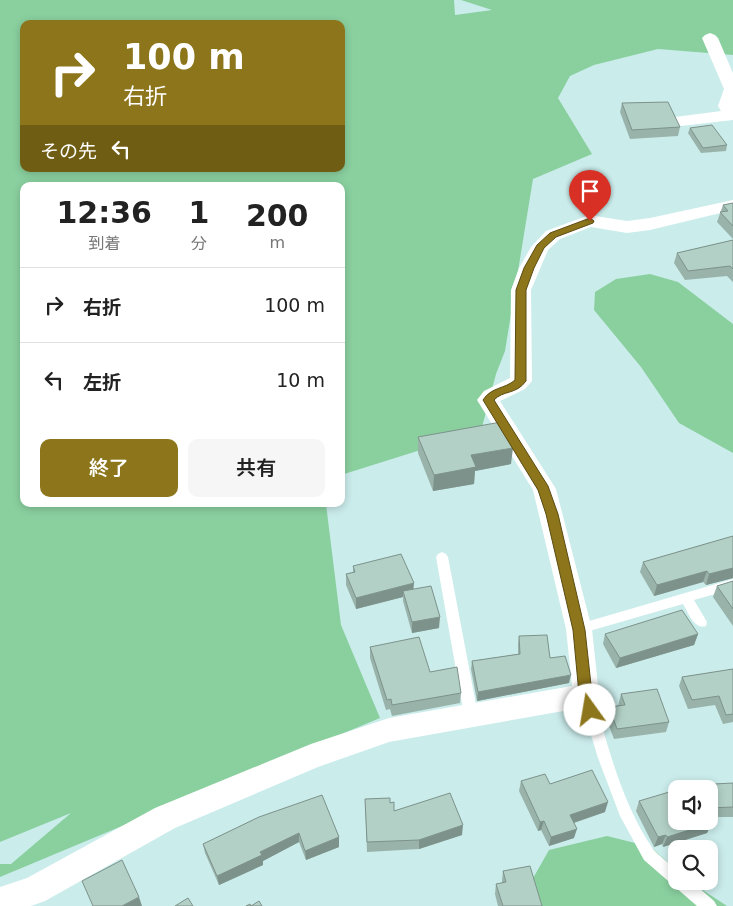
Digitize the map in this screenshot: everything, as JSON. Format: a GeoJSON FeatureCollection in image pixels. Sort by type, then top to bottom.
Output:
{"type":"FeatureCollection","features":[{"type":"Feature","properties":{"kind":"street"},"geometry":{"type":"LineString","coordinates":[[710,38],[732,88],[726,106],[733,115]]}},
{"type":"Feature","properties":{"kind":"street"},"geometry":{"type":"LineString","coordinates":[[681,121],[733,115]]}},
{"type":"Feature","properties":{"kind":"street"},"geometry":{"type":"LineString","coordinates":[[0,902],[34,890],[166,818],[311,757],[390,730],[586,694],[579,630],[552,514],[544,489],[488,400],[494,394],[513,388],[521,381],[521,290],[529,268],[540,247],[553,235],[575,226],[590,221],[627,227],[650,224],[733,205]]}},
{"type":"Feature","properties":{"kind":"lane"},"geometry":{"type":"LineString","coordinates":[[442,557],[471,715]]}},
{"type":"Feature","properties":{"kind":"lane"},"geometry":{"type":"LineString","coordinates":[[579,630],[733,584]]}},
{"type":"Feature","properties":{"kind":"lane"},"geometry":{"type":"LineString","coordinates":[[686,598],[701,622]]}},
{"type":"Feature","properties":{"kind":"lane"},"geometry":{"type":"LineString","coordinates":[[586,694],[605,758],[627,816],[649,855],[668,871]]}},
{"type":"Feature","properties":{"kind":"lane"},"geometry":{"type":"LineString","coordinates":[[690,890],[709,906]]}},
{"type":"Feature","properties":{"kind":"green space"},"geometry":{"type":"Polygon","coordinates":[[[0,0],[454,0],[455,15],[492,10],[461,0],[733,0],[733,55],[658,49],[594,65],[570,76],[558,98],[592,154],[533,179],[505,351],[496,374],[481,431],[345,474],[345,182],[20,182],[20,507],[326,507],[341,625],[380,718],[0,877],[0,864],[11,864],[71,813],[0,842],[0,0]]]}},
{"type":"Feature","properties":{"kind":"green space"},"geometry":{"type":"Polygon","coordinates":[[[650,274],[678,282],[733,324],[733,453],[679,423],[641,367],[594,310],[595,292],[616,279],[650,274]]]}},
{"type":"Feature","properties":{"kind":"green space"},"geometry":{"type":"Polygon","coordinates":[[[607,836],[651,847],[668,863],[668,890],[703,890],[727,906],[538,906],[532,880],[549,850],[607,836]]]}},
{"type":"Feature","properties":{"kind":"building"},"geometry":{"type":"Polygon","coordinates":[[[668,102],[680,127],[632,130],[622,103],[668,102]]]}},
{"type":"Feature","properties":{"kind":"building"},"geometry":{"type":"Polygon","coordinates":[[[712,125],[727,145],[703,148],[690,128],[712,125]]]}},
{"type":"Feature","properties":{"kind":"building"},"geometry":{"type":"Polygon","coordinates":[[[733,203],[733,226],[720,212],[728,211],[723,205],[733,203]]]}},
{"type":"Feature","properties":{"kind":"building"},"geometry":{"type":"Polygon","coordinates":[[[733,240],[733,269],[730,266],[688,271],[677,253],[733,240]]]}},
{"type":"Feature","properties":{"kind":"building"},"geometry":{"type":"Polygon","coordinates":[[[501,422],[513,448],[471,455],[476,467],[434,475],[418,437],[501,422]]]}},
{"type":"Feature","properties":{"kind":"building"},"geometry":{"type":"Polygon","coordinates":[[[733,536],[733,568],[709,574],[707,571],[657,585],[643,562],[733,536]]]}},
{"type":"Feature","properties":{"kind":"building"},"geometry":{"type":"Polygon","coordinates":[[[401,554],[414,583],[356,598],[346,574],[355,572],[353,566],[401,554]]]}},
{"type":"Feature","properties":{"kind":"building"},"geometry":{"type":"Polygon","coordinates":[[[733,581],[733,609],[717,586],[733,581]]]}},
{"type":"Feature","properties":{"kind":"building"},"geometry":{"type":"Polygon","coordinates":[[[431,586],[440,617],[412,622],[403,591],[431,586]]]}},
{"type":"Feature","properties":{"kind":"building"},"geometry":{"type":"Polygon","coordinates":[[[682,610],[698,634],[620,658],[605,634],[682,610]]]}},
{"type":"Feature","properties":{"kind":"building"},"geometry":{"type":"Polygon","coordinates":[[[547,635],[550,658],[565,656],[571,675],[478,692],[472,661],[520,654],[519,636],[547,635]]]}},
{"type":"Feature","properties":{"kind":"building"},"geometry":{"type":"Polygon","coordinates":[[[419,637],[430,672],[457,667],[461,693],[392,705],[391,699],[387,700],[370,647],[419,637]]]}},
{"type":"Feature","properties":{"kind":"building"},"geometry":{"type":"Polygon","coordinates":[[[733,669],[733,714],[726,715],[719,696],[692,700],[682,677],[733,669]]]}},
{"type":"Feature","properties":{"kind":"building"},"geometry":{"type":"Polygon","coordinates":[[[657,689],[669,722],[617,729],[609,707],[625,705],[621,694],[657,689]]]}},
{"type":"Feature","properties":{"kind":"building"},"geometry":{"type":"Polygon","coordinates":[[[592,770],[608,802],[570,815],[577,829],[551,837],[544,821],[540,822],[521,781],[545,774],[550,784],[592,770]]]}},
{"type":"Feature","properties":{"kind":"building"},"geometry":{"type":"Polygon","coordinates":[[[733,783],[733,807],[718,808],[718,784],[733,783]]]}},
{"type":"Feature","properties":{"kind":"building"},"geometry":{"type":"Polygon","coordinates":[[[668,792],[668,830],[690,830],[667,837],[666,835],[658,837],[639,801],[668,792]]]}},
{"type":"Feature","properties":{"kind":"building"},"geometry":{"type":"Polygon","coordinates":[[[450,793],[463,825],[419,840],[367,842],[365,799],[390,798],[390,803],[394,802],[394,811],[450,793]]]}},
{"type":"Feature","properties":{"kind":"building"},"geometry":{"type":"Polygon","coordinates":[[[322,795],[339,837],[305,851],[299,833],[260,852],[262,855],[217,876],[203,844],[259,817],[322,795]]]}},
{"type":"Feature","properties":{"kind":"building"},"geometry":{"type":"Polygon","coordinates":[[[122,860],[139,897],[122,906],[93,906],[82,881],[122,860]]]}},
{"type":"Feature","properties":{"kind":"building"},"geometry":{"type":"Polygon","coordinates":[[[530,866],[542,906],[503,906],[496,884],[506,882],[503,871],[530,866]]]}},
{"type":"Feature","properties":{"kind":"building"},"geometry":{"type":"Polygon","coordinates":[[[188,898],[193,906],[175,906],[188,898]]]}},
{"type":"Feature","properties":{"kind":"building"},"geometry":{"type":"Polygon","coordinates":[[[259,901],[262,906],[251,906],[259,901]]]}},
{"type":"Feature","properties":{"kind":"route"},"geometry":{"type":"LineString","coordinates":[[590,221],[553,235],[540,247],[529,268],[521,290],[521,381],[513,388],[494,394],[488,400],[544,489],[552,514],[579,630],[586,694],[590,710]]}}]}
